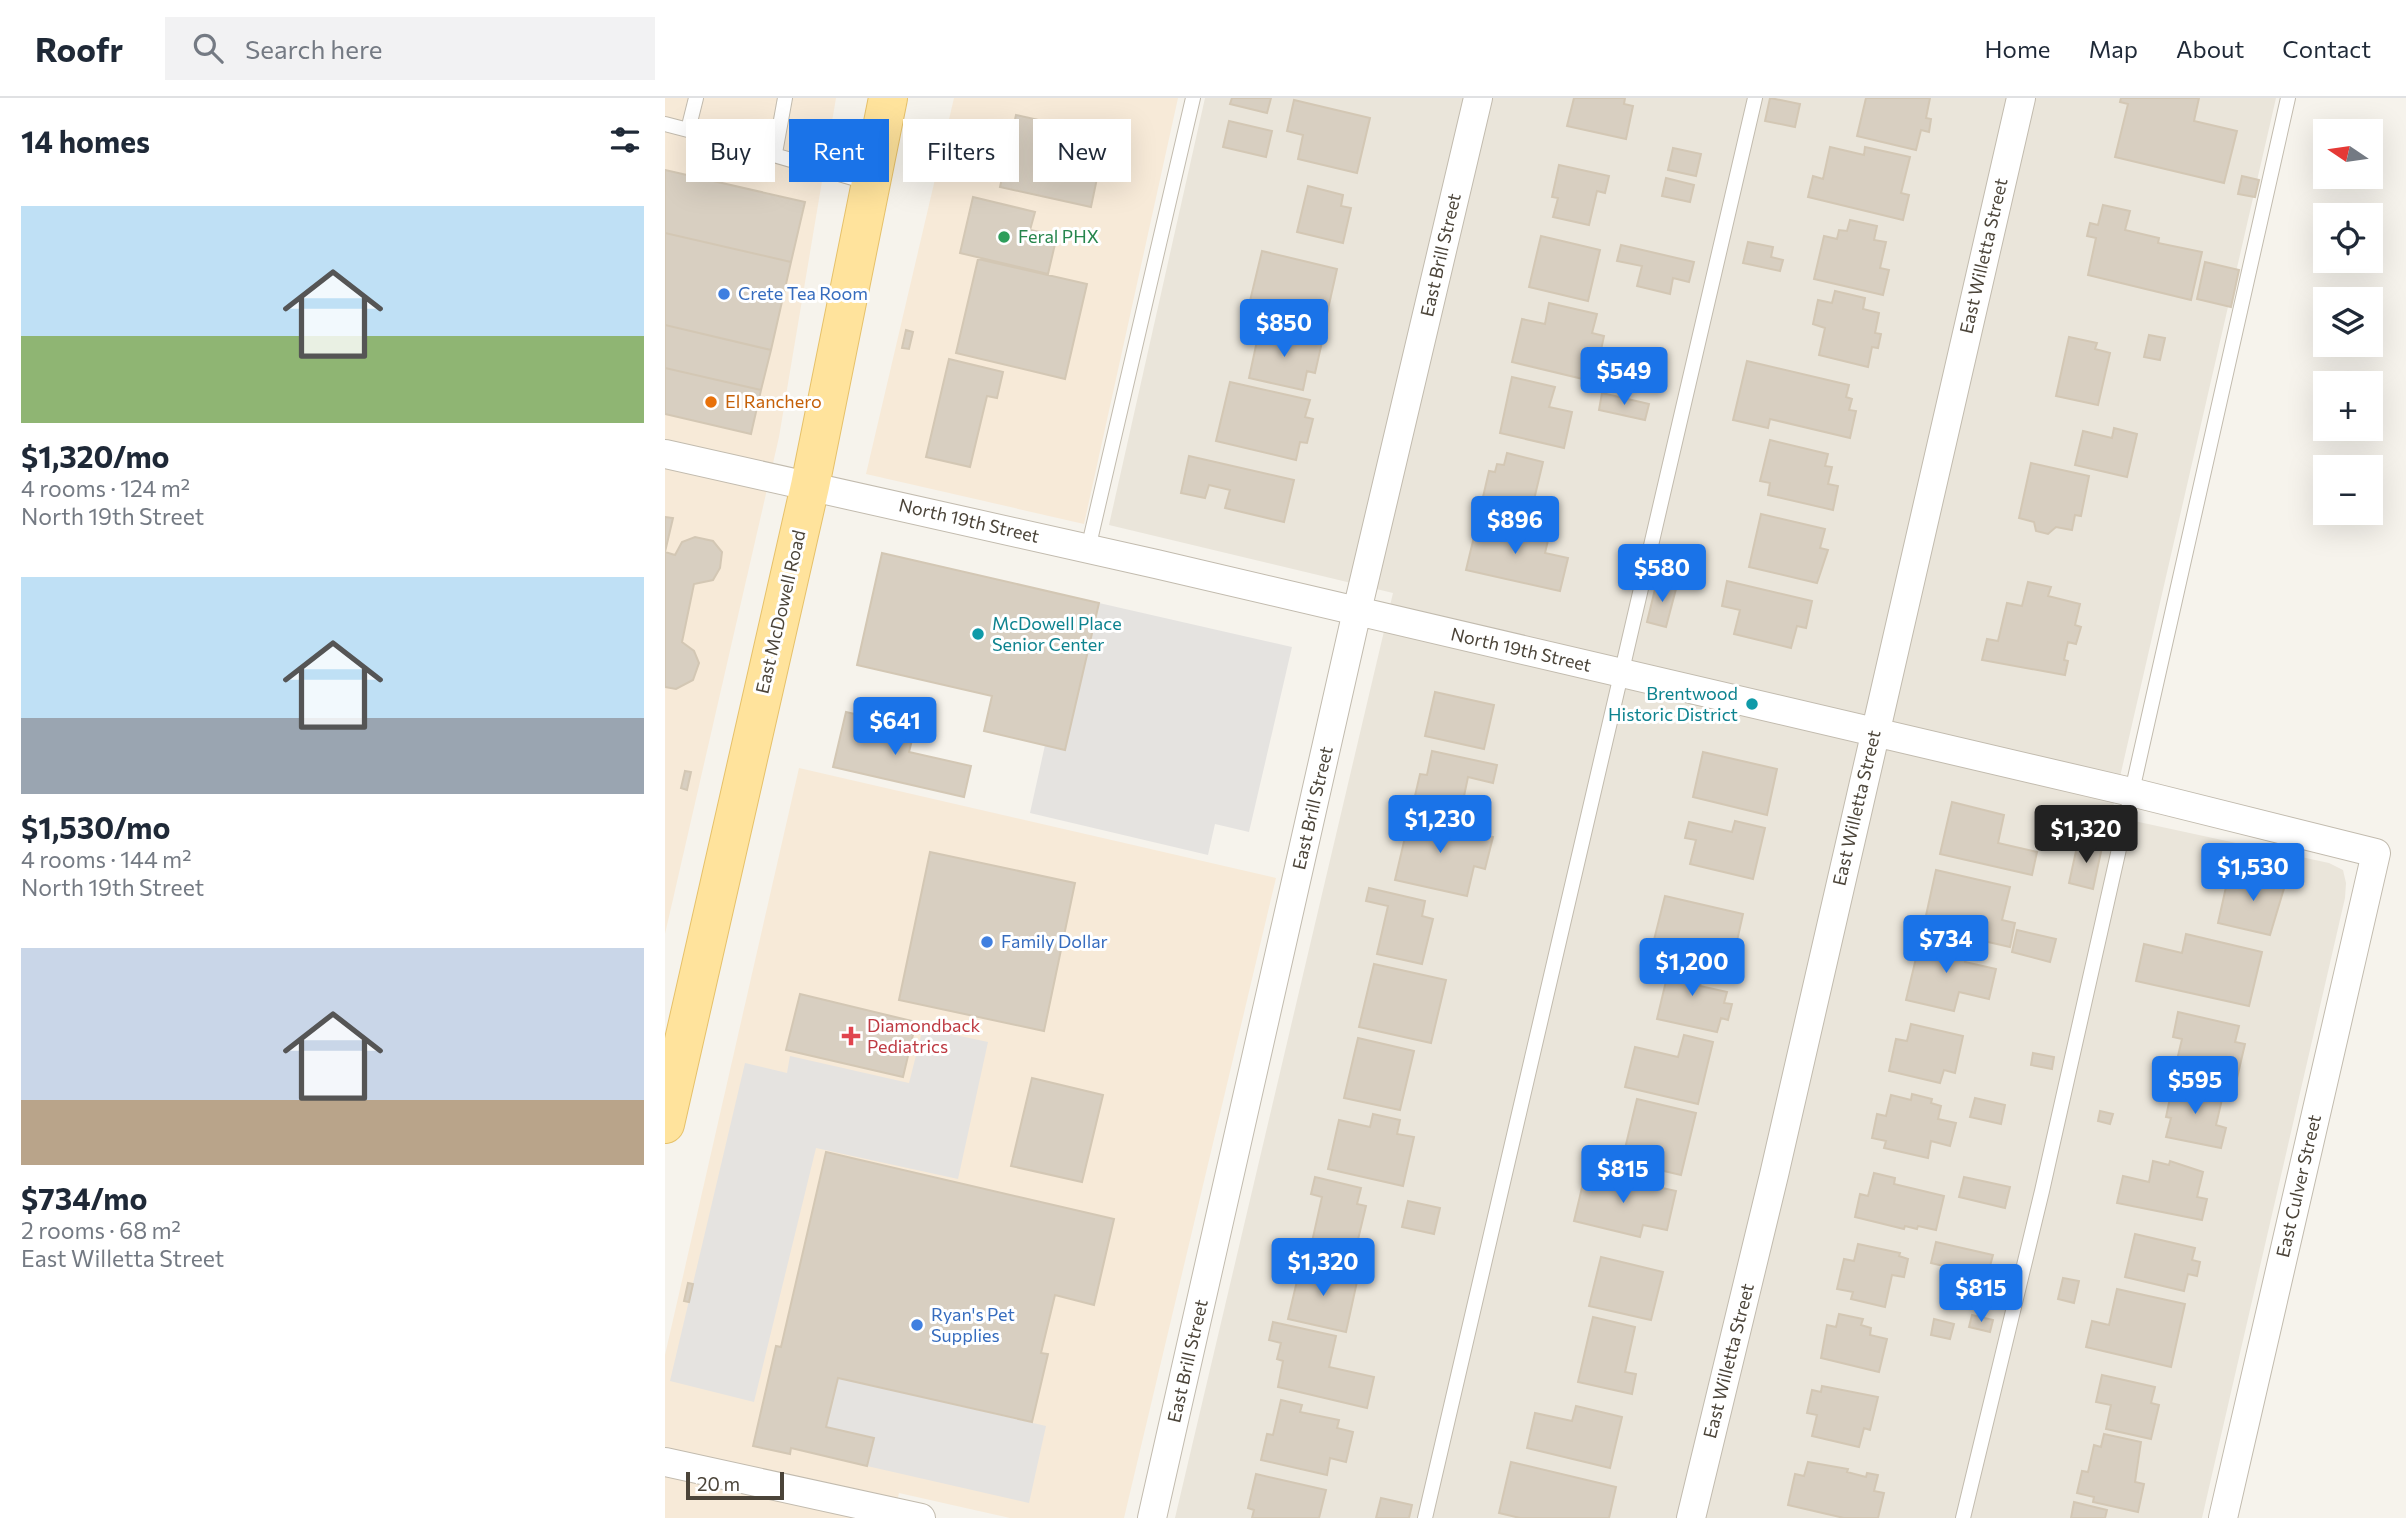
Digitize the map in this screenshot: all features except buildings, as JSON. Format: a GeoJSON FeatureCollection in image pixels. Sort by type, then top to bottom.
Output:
{"type":"FeatureCollection","features":[{"type":"Feature","properties":{"kind":"main road","name":"East McDowell Road"},"geometry":{"type":"LineString","coordinates":[[665,1124],[810,486],[888,98]]}},
{"type":"Feature","properties":{"kind":"street","name":"East Brill Street"},"geometry":{"type":"LineString","coordinates":[[1152,1518],[1357,611],[1478,98]]}},
{"type":"Feature","properties":{"kind":"street","name":"East Willetta Street"},"geometry":{"type":"LineString","coordinates":[[1691,1518],[1774,1175],[2021,98]]}},
{"type":"Feature","properties":{"kind":"street","name":"North 19th Street"},"geometry":{"type":"LineString","coordinates":[[665,454],[1357,611],[2131,792],[2376,853]]}},
{"type":"Feature","properties":{"kind":"street","name":"East Culver Street"},"geometry":{"type":"LineString","coordinates":[[2223,1518],[2376,853]]}},
{"type":"Feature","properties":{"kind":"street"},"geometry":{"type":"LineString","coordinates":[[665,1462],[921,1518]]}},
{"type":"Feature","properties":{"kind":"lane"},"geometry":{"type":"LineString","coordinates":[[691,119],[696,98]]}},
{"type":"Feature","properties":{"kind":"lane"},"geometry":{"type":"LineString","coordinates":[[785,98],[775,153],[871,183]]}},
{"type":"Feature","properties":{"kind":"lane"},"geometry":{"type":"LineString","coordinates":[[1088,549],[1193,98]]}},
{"type":"Feature","properties":{"kind":"lane"},"geometry":{"type":"LineString","coordinates":[[1425,1518],[1755,98]]}},
{"type":"Feature","properties":{"kind":"lane"},"geometry":{"type":"LineString","coordinates":[[1963,1518],[2042,1191],[2288,98]]}},
{"type":"Feature","properties":{"kind":"lane"},"geometry":{"type":"LineString","coordinates":[[665,124],[686,129]]}},
{"type":"Feature","properties":{"kind":"shaded area"},"geometry":{"type":"Polygon","coordinates":[[[665,98],[836,98],[832,119],[789,119],[789,182],[822,182],[779,437],[665,934],[665,98]]]}},
{"type":"Feature","properties":{"kind":"shaded area"},"geometry":{"type":"Polygon","coordinates":[[[954,98],[1178,98],[1084,524],[866,474],[934,182],[1019,182],[1019,119],[949,119],[954,98]]]}},
{"type":"Feature","properties":{"kind":"shaded area","name":"Brentwood Historic District"},"geometry":{"type":"Polygon","coordinates":[[[1205,98],[2276,98],[2111,816],[2329,863],[2343,870],[2346,883],[2345,898],[2202,1518],[1175,1518],[1393,593],[1109,525],[1205,98]]]}},
{"type":"Feature","properties":{"kind":"shaded area"},"geometry":{"type":"Polygon","coordinates":[[[1099,603],[1292,647],[1249,832],[1215,824],[1208,855],[1030,813],[1045,745],[1065,749],[1099,603]]]}},
{"type":"Feature","properties":{"kind":"shaded area"},"geometry":{"type":"Polygon","coordinates":[[[799,768],[1276,878],[1124,1518],[1010,1518],[899,1493],[893,1518],[665,1518],[665,1355],[799,768]]]}},
{"type":"Feature","properties":{"kind":"shaded area"},"geometry":{"type":"Polygon","coordinates":[[[923,1028],[988,1042],[958,1179],[816,1148],[754,1402],[670,1381],[745,1063],[787,1073],[790,1056],[909,1083],[923,1028]]]}},
{"type":"Feature","properties":{"kind":"shaded area"},"geometry":{"type":"Polygon","coordinates":[[[838,1378],[1046,1426],[1029,1503],[867,1466],[873,1438],[826,1427],[838,1378]]]}},
{"type":"Feature","properties":{"kind":"place","name":"Feral PHX"},"geometry":{"type":"Point","coordinates":[1004,237]}},
{"type":"Feature","properties":{"kind":"place","name":"Crete Tea Room"},"geometry":{"type":"Point","coordinates":[724,294]}},
{"type":"Feature","properties":{"kind":"place","name":"El Ranchero"},"geometry":{"type":"Point","coordinates":[711,402]}},
{"type":"Feature","properties":{"kind":"place","name":"McDowell Place Senior Center"},"geometry":{"type":"Point","coordinates":[978,634]}},
{"type":"Feature","properties":{"kind":"place","name":"Brentwood Historic District"},"geometry":{"type":"Point","coordinates":[1752,704]}},
{"type":"Feature","properties":{"kind":"place","name":"Family Dollar"},"geometry":{"type":"Point","coordinates":[987,942]}},
{"type":"Feature","properties":{"kind":"place","name":"Diamondback Pediatrics"},"geometry":{"type":"Point","coordinates":[851,1036]}},
{"type":"Feature","properties":{"kind":"place","name":"Ryan's Pet Supplies"},"geometry":{"type":"Point","coordinates":[917,1325]}}]}
